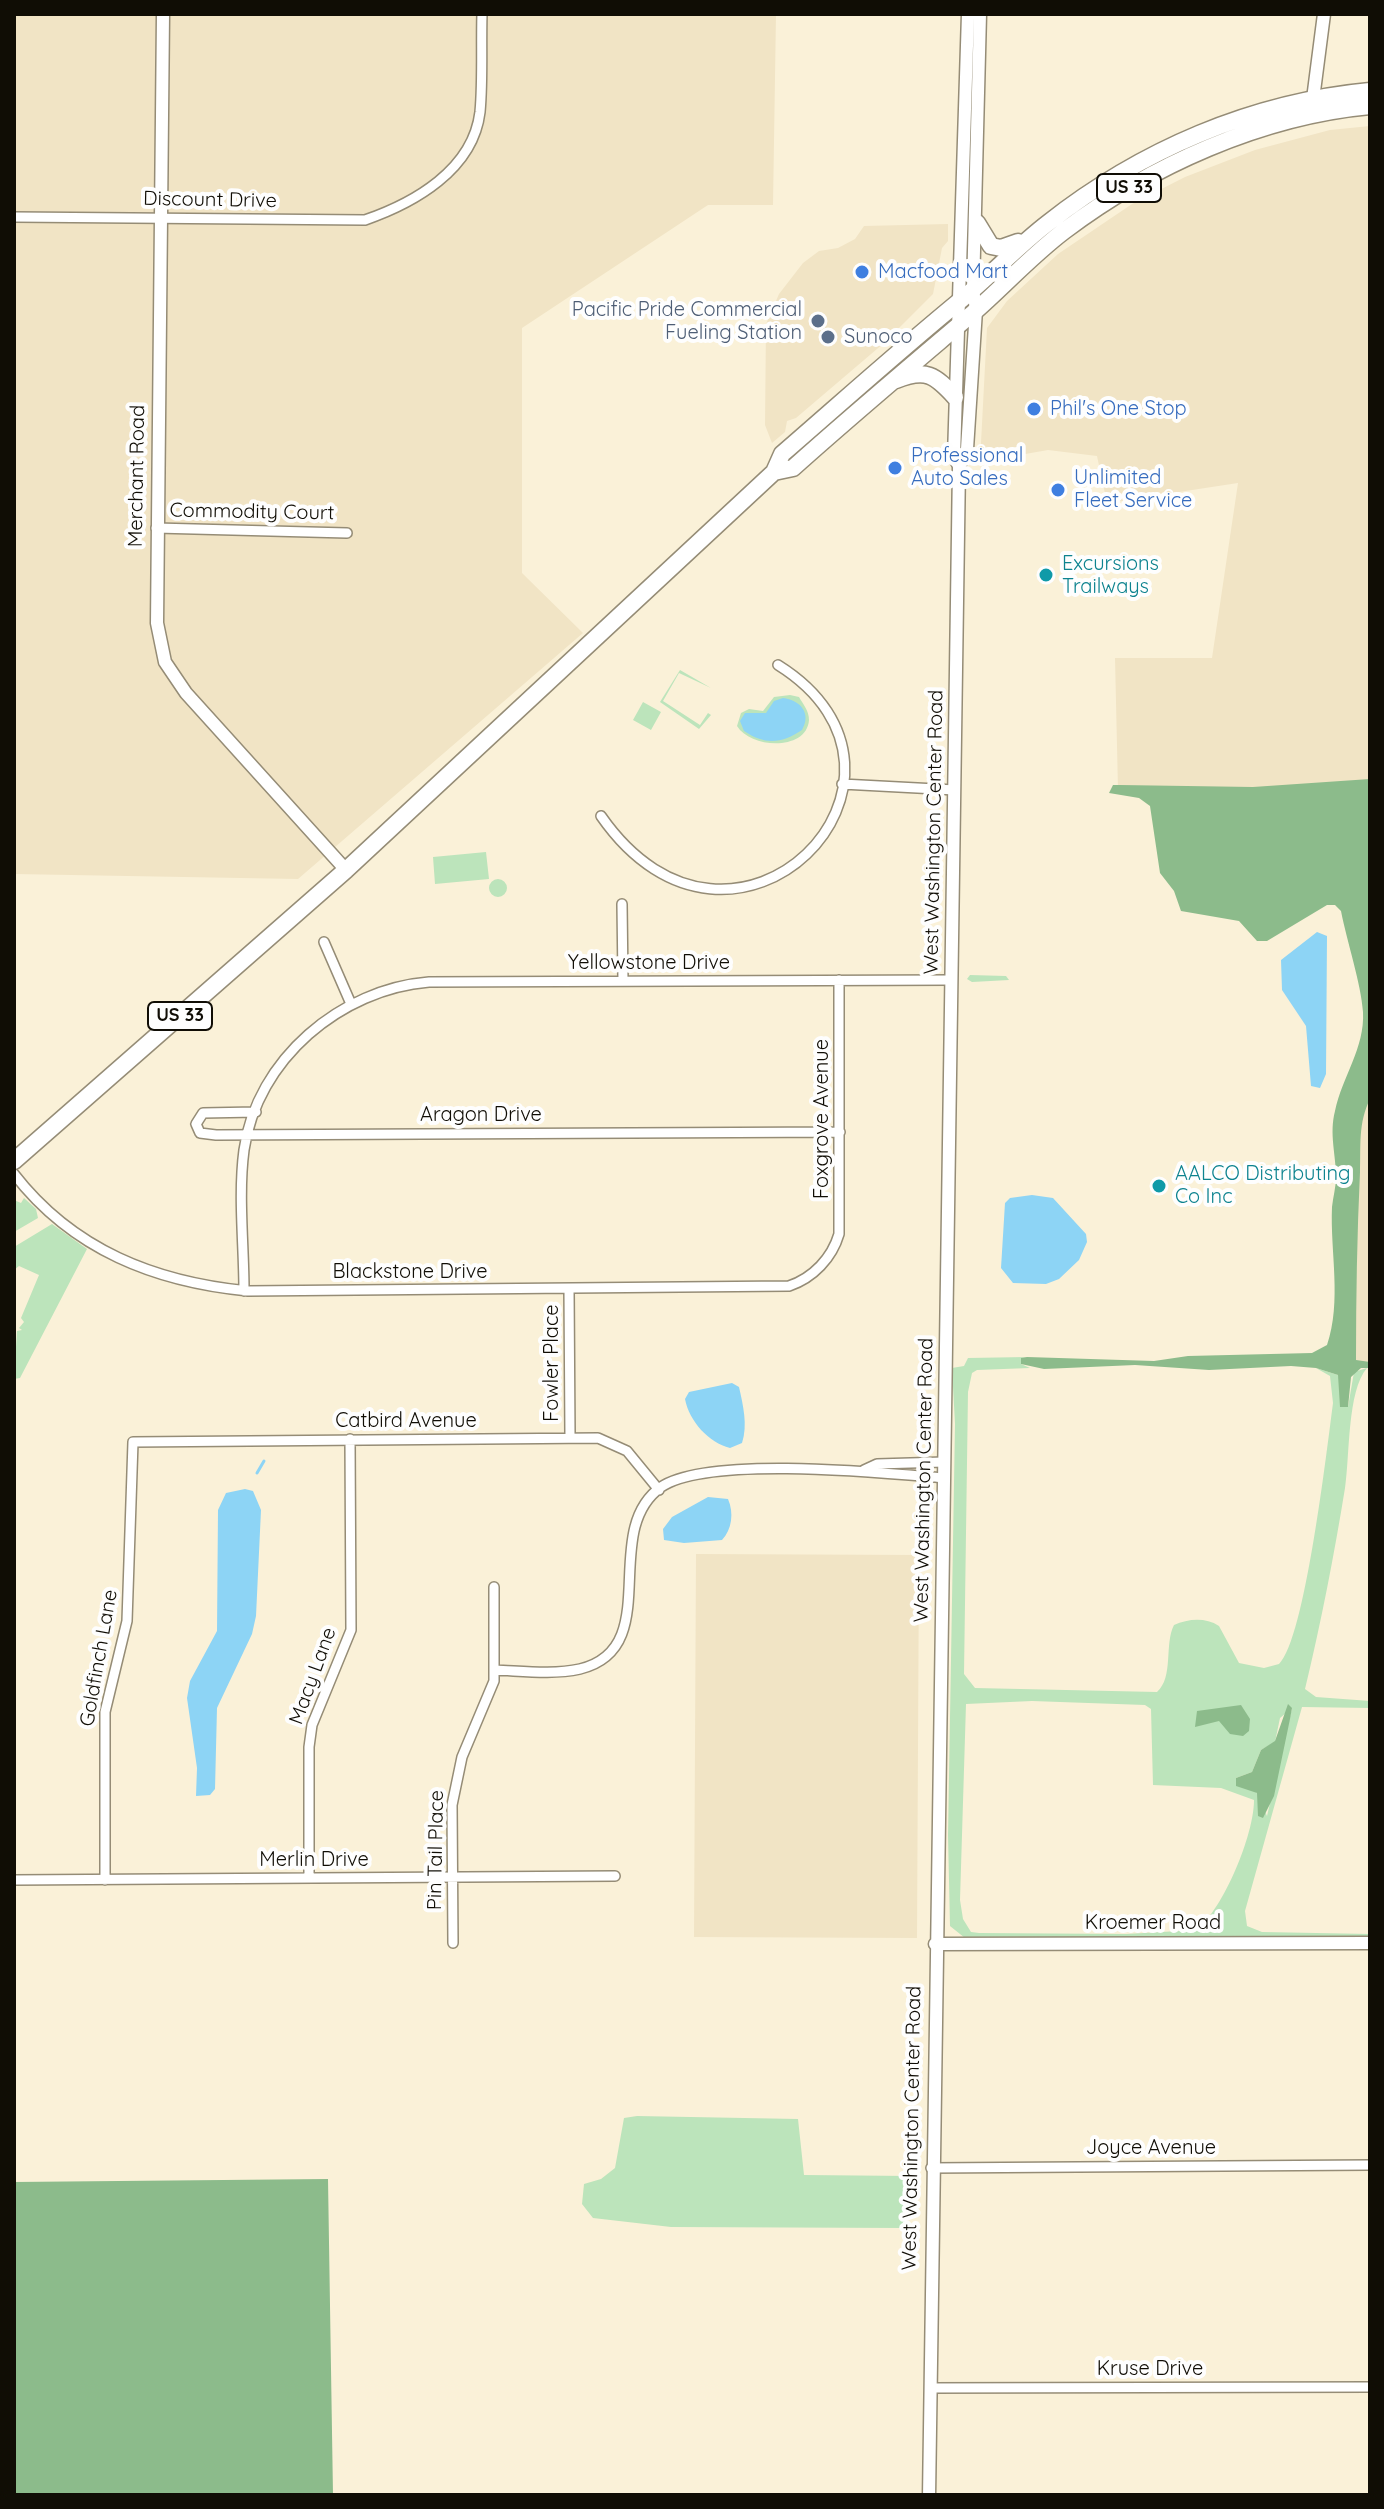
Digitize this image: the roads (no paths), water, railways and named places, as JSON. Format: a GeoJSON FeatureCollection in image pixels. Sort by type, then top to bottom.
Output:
{"type":"FeatureCollection","features":[{"type":"Feature","properties":{"kind":"highway","name":"US 33"},"geometry":{"type":"LineString","coordinates":[[14,1161],[346,870],[774,472],[782,454],[1034,234],[1098,187],[1177,143],[1252,113],[1313,99],[1370,91]]}},
{"type":"Feature","properties":{"kind":"highway","name":"US 33"},"geometry":{"type":"LineString","coordinates":[[774,472],[793,468],[1026,263],[1093,210],[1182,159],[1311,116],[1370,106]]}},
{"type":"Feature","properties":{"kind":"highway"},"geometry":{"type":"LineString","coordinates":[[977,223],[987,243],[996,248],[1007,247],[1034,234]]}},
{"type":"Feature","properties":{"kind":"highway"},"geometry":{"type":"LineString","coordinates":[[887,383],[926,372],[938,377],[955,397]]}},
{"type":"Feature","properties":{"kind":"main road","name":"Merchant Road"},"geometry":{"type":"LineString","coordinates":[[163,14],[156,528],[157,623],[165,662],[186,693],[346,870]]}},
{"type":"Feature","properties":{"kind":"main road","name":"West Washington Center Road"},"geometry":{"type":"LineString","coordinates":[[959,466],[954,456],[955,397],[968,14]]}},
{"type":"Feature","properties":{"kind":"main road","name":"West Washington Center Road"},"geometry":{"type":"LineString","coordinates":[[929,2495],[931,2168],[959,466],[967,449],[976,310],[973,289],[980,14]]}},
{"type":"Feature","properties":{"kind":"main road"},"geometry":{"type":"LineString","coordinates":[[1313,99],[1324,14]]}},
{"type":"Feature","properties":{"kind":"main road","name":"Kroemer Road"},"geometry":{"type":"LineString","coordinates":[[935,1944],[1370,1943]]}},
{"type":"Feature","properties":{"kind":"street","name":"Discount Drive"},"geometry":{"type":"LineString","coordinates":[[14,217],[365,220],[403,207],[446,175],[468,148],[480,115],[482,14]]}},
{"type":"Feature","properties":{"kind":"street","name":"Commodity Court"},"geometry":{"type":"LineString","coordinates":[[156,528],[347,533]]}},
{"type":"Feature","properties":{"kind":"street"},"geometry":{"type":"LineString","coordinates":[[601,816],[622,844],[647,868],[711,887],[754,885],[780,875],[805,859],[830,828],[842,784],[840,744],[832,719],[819,698],[778,665]]}},
{"type":"Feature","properties":{"kind":"street"},"geometry":{"type":"LineString","coordinates":[[842,784],[955,790]]}},
{"type":"Feature","properties":{"kind":"street"},"geometry":{"type":"LineString","coordinates":[[622,904],[623,981]]}},
{"type":"Feature","properties":{"kind":"street"},"geometry":{"type":"LineString","coordinates":[[324,942],[351,1004]]}},
{"type":"Feature","properties":{"kind":"street","name":"Foxgrove Avenue"},"geometry":{"type":"LineString","coordinates":[[830,1255],[836,1244],[840,1221],[839,980]]}},
{"type":"Feature","properties":{"kind":"street","name":"Yellowstone Drive"},"geometry":{"type":"LineString","coordinates":[[244,1291],[243,1174],[248,1135],[256,1112],[274,1076],[302,1040],[351,1004],[376,992],[414,983],[952,980]]}},
{"type":"Feature","properties":{"kind":"street","name":"Aragon Drive"},"geometry":{"type":"LineString","coordinates":[[256,1112],[208,1112],[196,1119],[197,1129],[205,1135],[840,1132]]}},
{"type":"Feature","properties":{"kind":"street","name":"Blackstone Drive"},"geometry":{"type":"LineString","coordinates":[[14,1174],[37,1202],[64,1226],[122,1261],[183,1283],[244,1291],[781,1288],[803,1280],[830,1255]]}},
{"type":"Feature","properties":{"kind":"street","name":"Fowler Place"},"geometry":{"type":"LineString","coordinates":[[569,1289],[570,1437]]}},
{"type":"Feature","properties":{"kind":"street","name":"Catbird Avenue"},"geometry":{"type":"LineString","coordinates":[[133,1442],[598,1438],[619,1446],[637,1460],[659,1490]]}},
{"type":"Feature","properties":{"kind":"street","name":"Macy Lane"},"geometry":{"type":"LineString","coordinates":[[309,1878],[308,1758],[312,1725],[351,1630],[350,1439]]}},
{"type":"Feature","properties":{"kind":"street","name":"Goldfinch Lane"},"geometry":{"type":"LineString","coordinates":[[105,1880],[105,1712],[127,1621],[133,1442]]}},
{"type":"Feature","properties":{"kind":"street"},"geometry":{"type":"LineString","coordinates":[[864,1470],[877,1464],[944,1462]]}},
{"type":"Feature","properties":{"kind":"street"},"geometry":{"type":"LineString","coordinates":[[494,1587],[495,1670],[577,1670],[596,1662],[614,1646],[629,1615],[628,1560],[634,1526],[659,1490],[685,1476],[708,1470],[864,1470],[896,1476],[944,1478]]}},
{"type":"Feature","properties":{"kind":"street","name":"Pin Tail Place"},"geometry":{"type":"LineString","coordinates":[[453,1943],[452,1805],[457,1773],[491,1693],[495,1670]]}},
{"type":"Feature","properties":{"kind":"street","name":"Merlin Drive"},"geometry":{"type":"LineString","coordinates":[[14,1880],[615,1876]]}},
{"type":"Feature","properties":{"kind":"street","name":"Joyce Avenue"},"geometry":{"type":"LineString","coordinates":[[931,2168],[1370,2165]]}},
{"type":"Feature","properties":{"kind":"street","name":"Kruse Drive"},"geometry":{"type":"LineString","coordinates":[[930,2388],[1370,2387]]}},
{"type":"Feature","properties":{"kind":"water"},"geometry":{"type":"Polygon","coordinates":[[[783,698],[795,701],[803,708],[806,718],[802,730],[773,741],[759,739],[744,731],[740,721],[745,713],[766,713],[774,701],[783,698]]]}},
{"type":"Feature","properties":{"kind":"water"},"geometry":{"type":"Polygon","coordinates":[[[1317,932],[1327,936],[1326,1074],[1320,1088],[1311,1086],[1306,1026],[1282,990],[1281,960],[1317,932]]]}},
{"type":"Feature","properties":{"kind":"water"},"geometry":{"type":"Polygon","coordinates":[[[1032,1195],[1053,1198],[1086,1234],[1087,1242],[1079,1260],[1059,1279],[1046,1284],[1013,1283],[1001,1268],[1005,1203],[1010,1198],[1032,1195]]]}},
{"type":"Feature","properties":{"kind":"water"},"geometry":{"type":"Polygon","coordinates":[[[732,1383],[739,1387],[745,1429],[742,1443],[730,1448],[701,1430],[685,1399],[689,1392],[732,1383]]]}},
{"type":"Feature","properties":{"kind":"water"},"geometry":{"type":"Polygon","coordinates":[[[245,1489],[253,1491],[261,1510],[256,1616],[252,1634],[217,1708],[215,1789],[210,1795],[196,1796],[197,1768],[187,1698],[190,1681],[217,1631],[218,1510],[226,1493],[245,1489]]]}},
{"type":"Feature","properties":{"kind":"water"},"geometry":{"type":"Polygon","coordinates":[[[708,1497],[728,1499],[730,1504],[730,1526],[722,1540],[684,1543],[664,1540],[663,1529],[672,1517],[708,1497]]]}},
{"type":"Feature","properties":{"kind":"waterway"},"geometry":{"type":"LineString","coordinates":[[257,1473],[264,1461]]}},
{"type":"Feature","properties":{"kind":"place","name":"Macfood Mart"},"geometry":{"type":"Point","coordinates":[862,272]}},
{"type":"Feature","properties":{"kind":"place","name":"Pacific Pride Commercial Fueling Station"},"geometry":{"type":"Point","coordinates":[818,321]}},
{"type":"Feature","properties":{"kind":"place","name":"Sunoco"},"geometry":{"type":"Point","coordinates":[828,337]}},
{"type":"Feature","properties":{"kind":"place","name":"Phil's One Stop"},"geometry":{"type":"Point","coordinates":[1034,409]}},
{"type":"Feature","properties":{"kind":"place","name":"Professional Auto Sales"},"geometry":{"type":"Point","coordinates":[895,468]}},
{"type":"Feature","properties":{"kind":"place","name":"Unlimited Fleet Service"},"geometry":{"type":"Point","coordinates":[1058,490]}},
{"type":"Feature","properties":{"kind":"place","name":"Excursions Trailways"},"geometry":{"type":"Point","coordinates":[1046,575]}},
{"type":"Feature","properties":{"kind":"place","name":"AALCO Distributing Co Inc"},"geometry":{"type":"Point","coordinates":[1159,1186]}}]}
